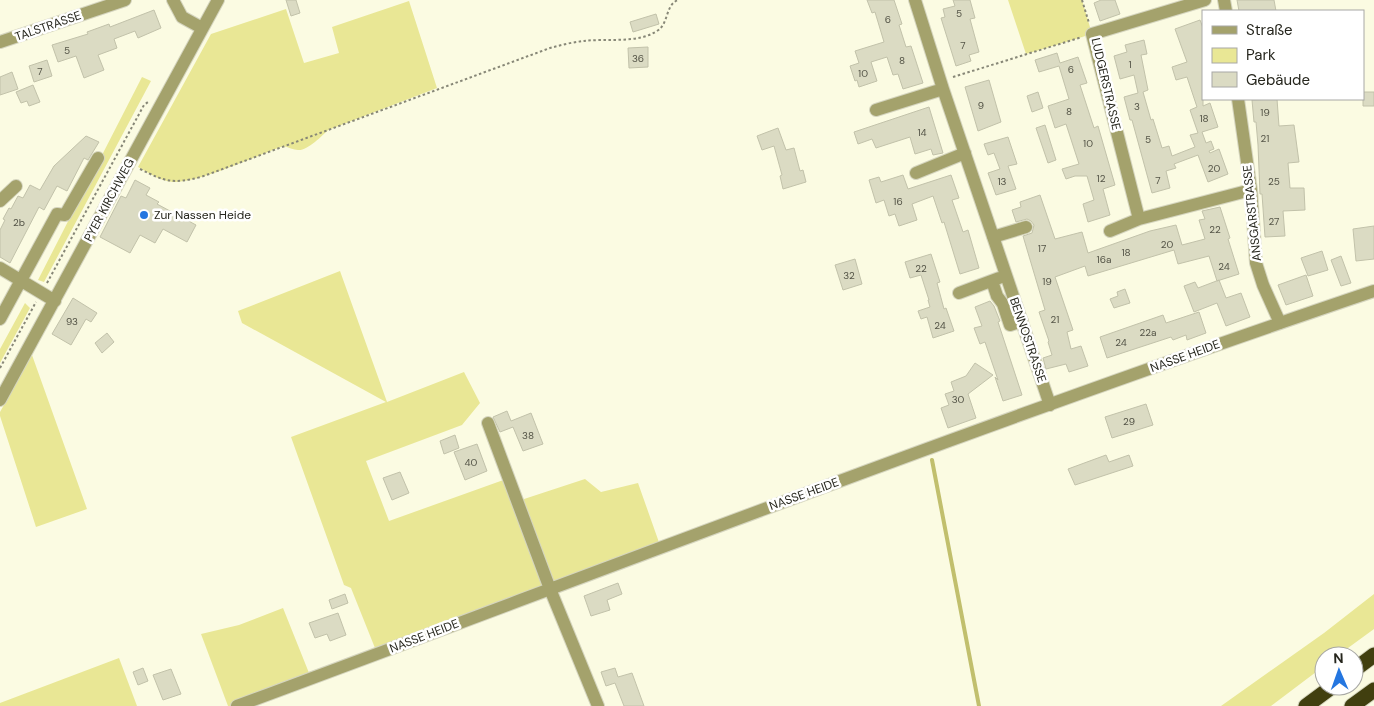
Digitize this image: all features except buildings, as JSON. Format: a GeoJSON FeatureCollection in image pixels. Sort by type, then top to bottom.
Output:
{"type":"FeatureCollection","features":[{"type":"Feature","properties":{"kind":"highway"},"geometry":{"type":"LineString","coordinates":[[1352,706],[1374,690]]}},
{"type":"Feature","properties":{"kind":"highway"},"geometry":{"type":"LineString","coordinates":[[1306,706],[1320,696]]}},
{"type":"Feature","properties":{"kind":"street","name":"TALSTRASSE"},"geometry":{"type":"LineString","coordinates":[[0,42],[125,0]]}},
{"type":"Feature","properties":{"kind":"street"},"geometry":{"type":"LineString","coordinates":[[173,0],[182,17],[202,28]]}},
{"type":"Feature","properties":{"kind":"street","name":"PYER KIRCHWEG"},"geometry":{"type":"LineString","coordinates":[[0,400],[218,0]]}},
{"type":"Feature","properties":{"kind":"street","name":"BENNOSTRASSE"},"geometry":{"type":"LineString","coordinates":[[915,0],[1050,404]]}},
{"type":"Feature","properties":{"kind":"street","name":"LUDGERSTRASSE"},"geometry":{"type":"LineString","coordinates":[[1139,218],[1092,34],[1205,0]]}},
{"type":"Feature","properties":{"kind":"street"},"geometry":{"type":"LineString","coordinates":[[876,110],[942,85]]}},
{"type":"Feature","properties":{"kind":"street","name":"ANSGARSTRASSE"},"geometry":{"type":"LineString","coordinates":[[1238,100],[1251,190],[1256,263],[1263,285],[1280,323]]}},
{"type":"Feature","properties":{"kind":"street"},"geometry":{"type":"LineString","coordinates":[[916,173],[965,153]]}},
{"type":"Feature","properties":{"kind":"street"},"geometry":{"type":"LineString","coordinates":[[0,318],[57,214],[66,215],[98,158]]}},
{"type":"Feature","properties":{"kind":"street"},"geometry":{"type":"LineString","coordinates":[[0,201],[16,186]]}},
{"type":"Feature","properties":{"kind":"street"},"geometry":{"type":"LineString","coordinates":[[1110,231],[1139,218],[1251,190]]}},
{"type":"Feature","properties":{"kind":"street"},"geometry":{"type":"LineString","coordinates":[[993,237],[1026,227]]}},
{"type":"Feature","properties":{"kind":"street"},"geometry":{"type":"LineString","coordinates":[[0,268],[55,301]]}},
{"type":"Feature","properties":{"kind":"street"},"geometry":{"type":"LineString","coordinates":[[959,293],[1006,275]]}},
{"type":"Feature","properties":{"kind":"street"},"geometry":{"type":"LineString","coordinates":[[992,280],[1010,325],[1022,322]]}},
{"type":"Feature","properties":{"kind":"street","name":"NASSE HEIDE"},"geometry":{"type":"LineString","coordinates":[[236,706],[1050,404],[1374,291]]}},
{"type":"Feature","properties":{"kind":"street"},"geometry":{"type":"LineString","coordinates":[[488,423],[550,589],[598,706]]}},
{"type":"Feature","properties":{"kind":"path"},"geometry":{"type":"LineString","coordinates":[[129,163],[163,180],[174,182],[201,177],[550,48],[585,41],[630,39],[649,35],[658,31],[664,24],[670,7],[678,0]]}},
{"type":"Feature","properties":{"kind":"path"},"geometry":{"type":"LineString","coordinates":[[942,85],[1092,34],[1082,0]]}},
{"type":"Feature","properties":{"kind":"green space"},"geometry":{"type":"Polygon","coordinates":[[[1008,0],[1082,0],[1092,34],[1026,54],[1008,0]]]}},
{"type":"Feature","properties":{"kind":"green space"},"geometry":{"type":"Polygon","coordinates":[[[409,1],[437,88],[328,130],[314,143],[302,150],[283,146],[197,178],[173,182],[164,180],[138,167],[211,34],[286,9],[304,63],[339,53],[332,27],[409,1]]]}},
{"type":"Feature","properties":{"kind":"green space"},"geometry":{"type":"Polygon","coordinates":[[[142,77],[151,81],[44,282],[38,280],[142,77]]]}},
{"type":"Feature","properties":{"kind":"green space"},"geometry":{"type":"Polygon","coordinates":[[[340,271],[387,402],[464,372],[480,403],[462,425],[366,461],[389,521],[509,478],[518,501],[585,479],[601,492],[638,483],[661,548],[377,653],[351,588],[344,585],[291,437],[386,402],[242,323],[238,311],[340,271]]]}},
{"type":"Feature","properties":{"kind":"green space"},"geometry":{"type":"Polygon","coordinates":[[[25,303],[30,308],[0,363],[0,349],[25,303]]]}},
{"type":"Feature","properties":{"kind":"green space"},"geometry":{"type":"Polygon","coordinates":[[[32,355],[87,509],[36,527],[0,416],[0,412],[32,355]]]}},
{"type":"Feature","properties":{"kind":"green space"},"geometry":{"type":"Polygon","coordinates":[[[1374,594],[1374,629],[1351,646],[1314,646],[1314,674],[1271,706],[1221,706],[1324,633],[1374,594]]]}},
{"type":"Feature","properties":{"kind":"green space"},"geometry":{"type":"Polygon","coordinates":[[[283,608],[311,678],[236,706],[228,706],[201,634],[239,625],[283,608]]]}},
{"type":"Feature","properties":{"kind":"green space"},"geometry":{"type":"Polygon","coordinates":[[[119,658],[137,706],[0,706],[0,703],[119,658]]]}},
{"type":"Feature","properties":{"kind":"waterway"},"geometry":{"type":"LineString","coordinates":[[932,460],[979,706]]}},
{"type":"Feature","properties":{"kind":"place","name":"Zur Nassen Heide"},"geometry":{"type":"Point","coordinates":[144,215]}}]}
